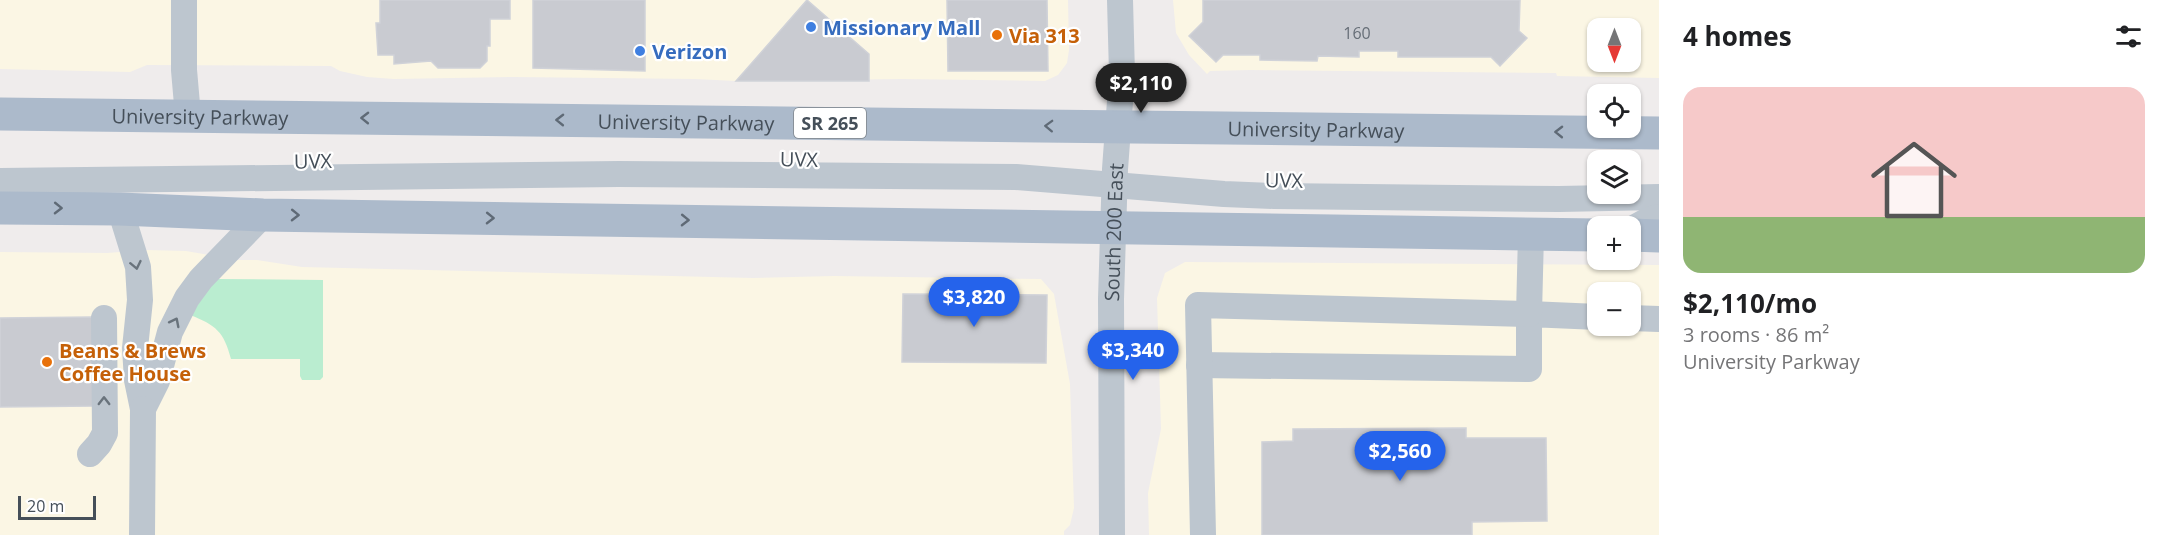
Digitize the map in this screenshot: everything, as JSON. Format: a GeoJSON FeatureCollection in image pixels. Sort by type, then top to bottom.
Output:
{"type":"FeatureCollection","features":[{"type":"Feature","properties":{"kind":"main road","name":"University Parkway"},"geometry":{"type":"LineString","coordinates":[[0,114],[1659,133]]}},
{"type":"Feature","properties":{"kind":"main road"},"geometry":{"type":"LineString","coordinates":[[0,208],[120,209],[263,215],[1587,235]]}},
{"type":"Feature","properties":{"kind":"main road"},"geometry":{"type":"LineString","coordinates":[[1641,235],[1659,236]]}},
{"type":"Feature","properties":{"kind":"street"},"geometry":{"type":"LineString","coordinates":[[184,0],[184,69],[188,116]]}},
{"type":"Feature","properties":{"kind":"street","name":"South 200 East"},"geometry":{"type":"LineString","coordinates":[[1112,535],[1111,299],[1115,176],[1122,74],[1120,0]]}},
{"type":"Feature","properties":{"kind":"street","name":"UVX"},"geometry":{"type":"LineString","coordinates":[[0,163],[679,158],[972,160],[1115,176],[1243,180],[1587,183]]}},
{"type":"Feature","properties":{"kind":"street"},"geometry":{"type":"LineString","coordinates":[[0,181],[630,174],[1115,176],[1224,194],[1274,196],[1547,199],[1659,197]]}},
{"type":"Feature","properties":{"kind":"street"},"geometry":{"type":"LineString","coordinates":[[1641,182],[1659,181]]}},
{"type":"Feature","properties":{"kind":"street"},"geometry":{"type":"LineString","coordinates":[[120,209],[138,267],[140,300],[135,348],[137,380],[143,409],[142,535]]}},
{"type":"Feature","properties":{"kind":"street"},"geometry":{"type":"LineString","coordinates":[[143,409],[157,381],[170,332],[187,298],[201,279],[263,215]]}},
{"type":"Feature","properties":{"kind":"street"},"geometry":{"type":"LineString","coordinates":[[1641,224],[1659,217]]}},
{"type":"Feature","properties":{"kind":"street"},"geometry":{"type":"LineString","coordinates":[[1199,365],[1529,369],[1531,234]]}},
{"type":"Feature","properties":{"kind":"street"},"geometry":{"type":"LineString","coordinates":[[1203,535],[1198,304],[1587,317]]}},
{"type":"Feature","properties":{"kind":"street"},"geometry":{"type":"LineString","coordinates":[[90,454],[105,433],[104,318]]}},
{"type":"Feature","properties":{"kind":"street"},"geometry":{"type":"LineString","coordinates":[[1641,318],[1659,319]]}},
{"type":"Feature","properties":{"kind":"shaded area"},"geometry":{"type":"Polygon","coordinates":[[[0,0],[1068,0],[1069,50],[1067,63],[1058,75],[1045,81],[902,79],[736,81],[513,77],[394,79],[367,77],[340,71],[331,66],[147,65],[130,72],[0,69],[0,0]]]}},
{"type":"Feature","properties":{"kind":"shaded area"},"geometry":{"type":"Polygon","coordinates":[[[1173,0],[1659,0],[1659,78],[1557,76],[1556,73],[1250,70],[1210,71],[1207,74],[1189,55],[1176,33],[1173,0]]]}},
{"type":"Feature","properties":{"kind":"shaded area"},"geometry":{"type":"Polygon","coordinates":[[[147,250],[186,251],[238,260],[257,260],[302,267],[753,278],[834,276],[1041,279],[1054,294],[1070,384],[1074,508],[1070,525],[1064,531],[1064,535],[0,535],[0,252],[107,253],[147,250]]]}},
{"type":"Feature","properties":{"kind":"shaded area"},"geometry":{"type":"Polygon","coordinates":[[[1185,262],[1587,265],[1587,270],[1641,270],[1641,265],[1659,265],[1659,535],[1149,535],[1148,493],[1161,429],[1157,298],[1165,273],[1185,262]]]}},
{"type":"Feature","properties":{"kind":"green space"},"geometry":{"type":"Polygon","coordinates":[[[216,279],[323,280],[323,377],[320,380],[302,380],[300,359],[231,359],[218,331],[206,322],[190,315],[216,279]]]}},
{"type":"Feature","properties":{"kind":"building"},"geometry":{"type":"Polygon","coordinates":[[[380,0],[510,0],[510,19],[490,19],[490,46],[487,46],[487,61],[480,68],[438,68],[431,61],[394,64],[394,55],[378,55],[376,23],[380,23],[380,0]]]}},
{"type":"Feature","properties":{"kind":"building"},"geometry":{"type":"Polygon","coordinates":[[[533,0],[645,0],[645,71],[533,68],[533,0]]]}},
{"type":"Feature","properties":{"kind":"building","name":"Missionary Mall"},"geometry":{"type":"Polygon","coordinates":[[[807,0],[869,54],[869,81],[736,81],[807,0]]]}},
{"type":"Feature","properties":{"kind":"building","name":"Via 313"},"geometry":{"type":"Polygon","coordinates":[[[947,0],[1047,0],[1048,71],[948,71],[947,0]]]}},
{"type":"Feature","properties":{"kind":"building"},"geometry":{"type":"Polygon","coordinates":[[[1203,0],[1520,0],[1519,31],[1527,38],[1500,66],[1491,57],[1398,57],[1398,51],[1359,51],[1359,57],[1318,56],[1317,61],[1260,60],[1260,55],[1223,55],[1216,62],[1189,36],[1203,22],[1203,0]]]}},
{"type":"Feature","properties":{"kind":"building"},"geometry":{"type":"Polygon","coordinates":[[[903,294],[1047,295],[1046,363],[902,362],[903,294]]]}},
{"type":"Feature","properties":{"kind":"building","name":"Beans & Brews Coffee House"},"geometry":{"type":"Polygon","coordinates":[[[93,317],[94,406],[0,407],[0,318],[93,317]]]}},
{"type":"Feature","properties":{"kind":"building"},"geometry":{"type":"Polygon","coordinates":[[[1466,428],[1466,438],[1546,438],[1547,521],[1472,522],[1472,535],[1262,535],[1262,442],[1293,441],[1293,429],[1466,428]]]}},
{"type":"Feature","properties":{"kind":"place","name":"Missionary Mall"},"geometry":{"type":"Point","coordinates":[811,27]}},
{"type":"Feature","properties":{"kind":"place","name":"Via 313"},"geometry":{"type":"Point","coordinates":[997,35]}},
{"type":"Feature","properties":{"kind":"place","name":"Verizon"},"geometry":{"type":"Point","coordinates":[640,51]}},
{"type":"Feature","properties":{"kind":"place","name":"Beans & Brews Coffee House"},"geometry":{"type":"Point","coordinates":[47,362]}}]}
